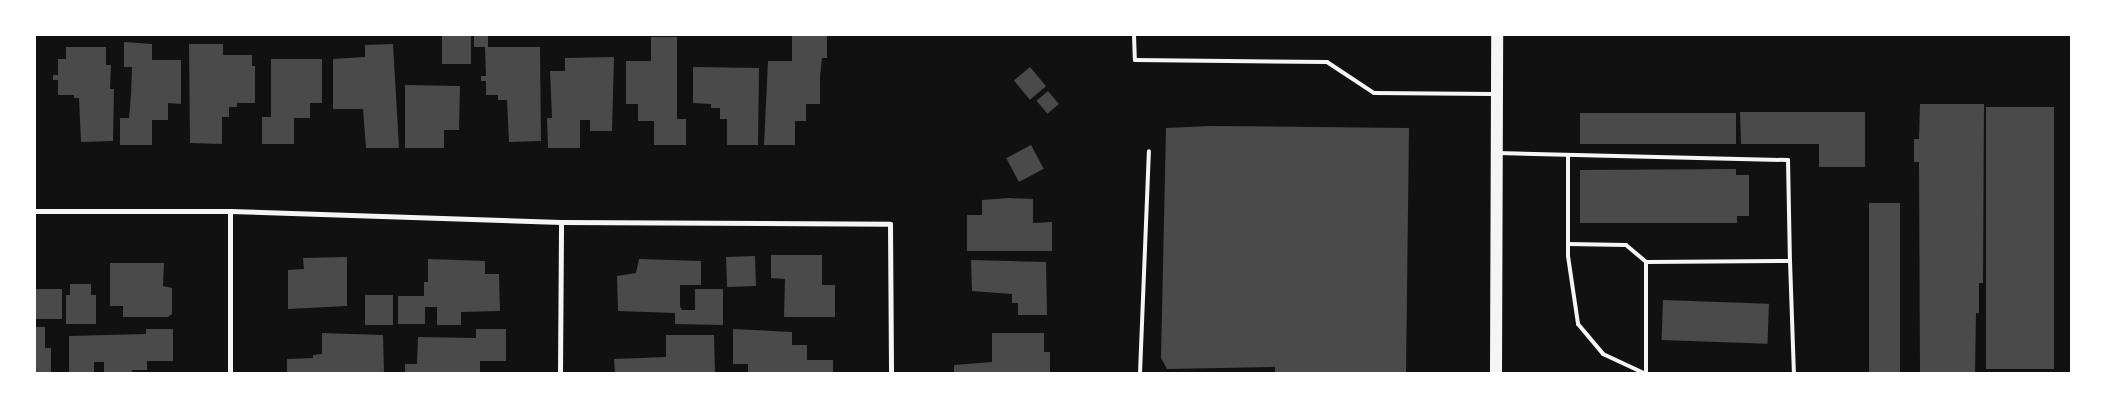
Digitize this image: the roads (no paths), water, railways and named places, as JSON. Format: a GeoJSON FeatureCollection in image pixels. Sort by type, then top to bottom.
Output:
{"type":"FeatureCollection","features":[{"type":"Feature","properties":{"kind":"main road"},"geometry":{"type":"LineString","coordinates":[[1496,373],[1497,35]]}},
{"type":"Feature","properties":{"kind":"street"},"geometry":{"type":"LineString","coordinates":[[35,211],[230,211],[561,222],[890,224],[891,373]]}},
{"type":"Feature","properties":{"kind":"street"},"geometry":{"type":"LineString","coordinates":[[230,211],[230,373]]}},
{"type":"Feature","properties":{"kind":"street"},"geometry":{"type":"LineString","coordinates":[[560,373],[561,222]]}},
{"type":"Feature","properties":{"kind":"lane"},"geometry":{"type":"LineString","coordinates":[[1134,35],[1135,60],[1326,62],[1374,93],[1497,94]]}},
{"type":"Feature","properties":{"kind":"lane"},"geometry":{"type":"LineString","coordinates":[[1140,373],[1149,151]]}},
{"type":"Feature","properties":{"kind":"lane"},"geometry":{"type":"LineString","coordinates":[[1497,153],[1788,160],[1794,373]]}},
{"type":"Feature","properties":{"kind":"lane"},"geometry":{"type":"LineString","coordinates":[[1568,155],[1568,244],[1578,324],[1603,354],[1645,373],[1646,262]]}},
{"type":"Feature","properties":{"kind":"lane"},"geometry":{"type":"LineString","coordinates":[[1568,244],[1626,245],[1646,262],[1790,261]]}}]}
